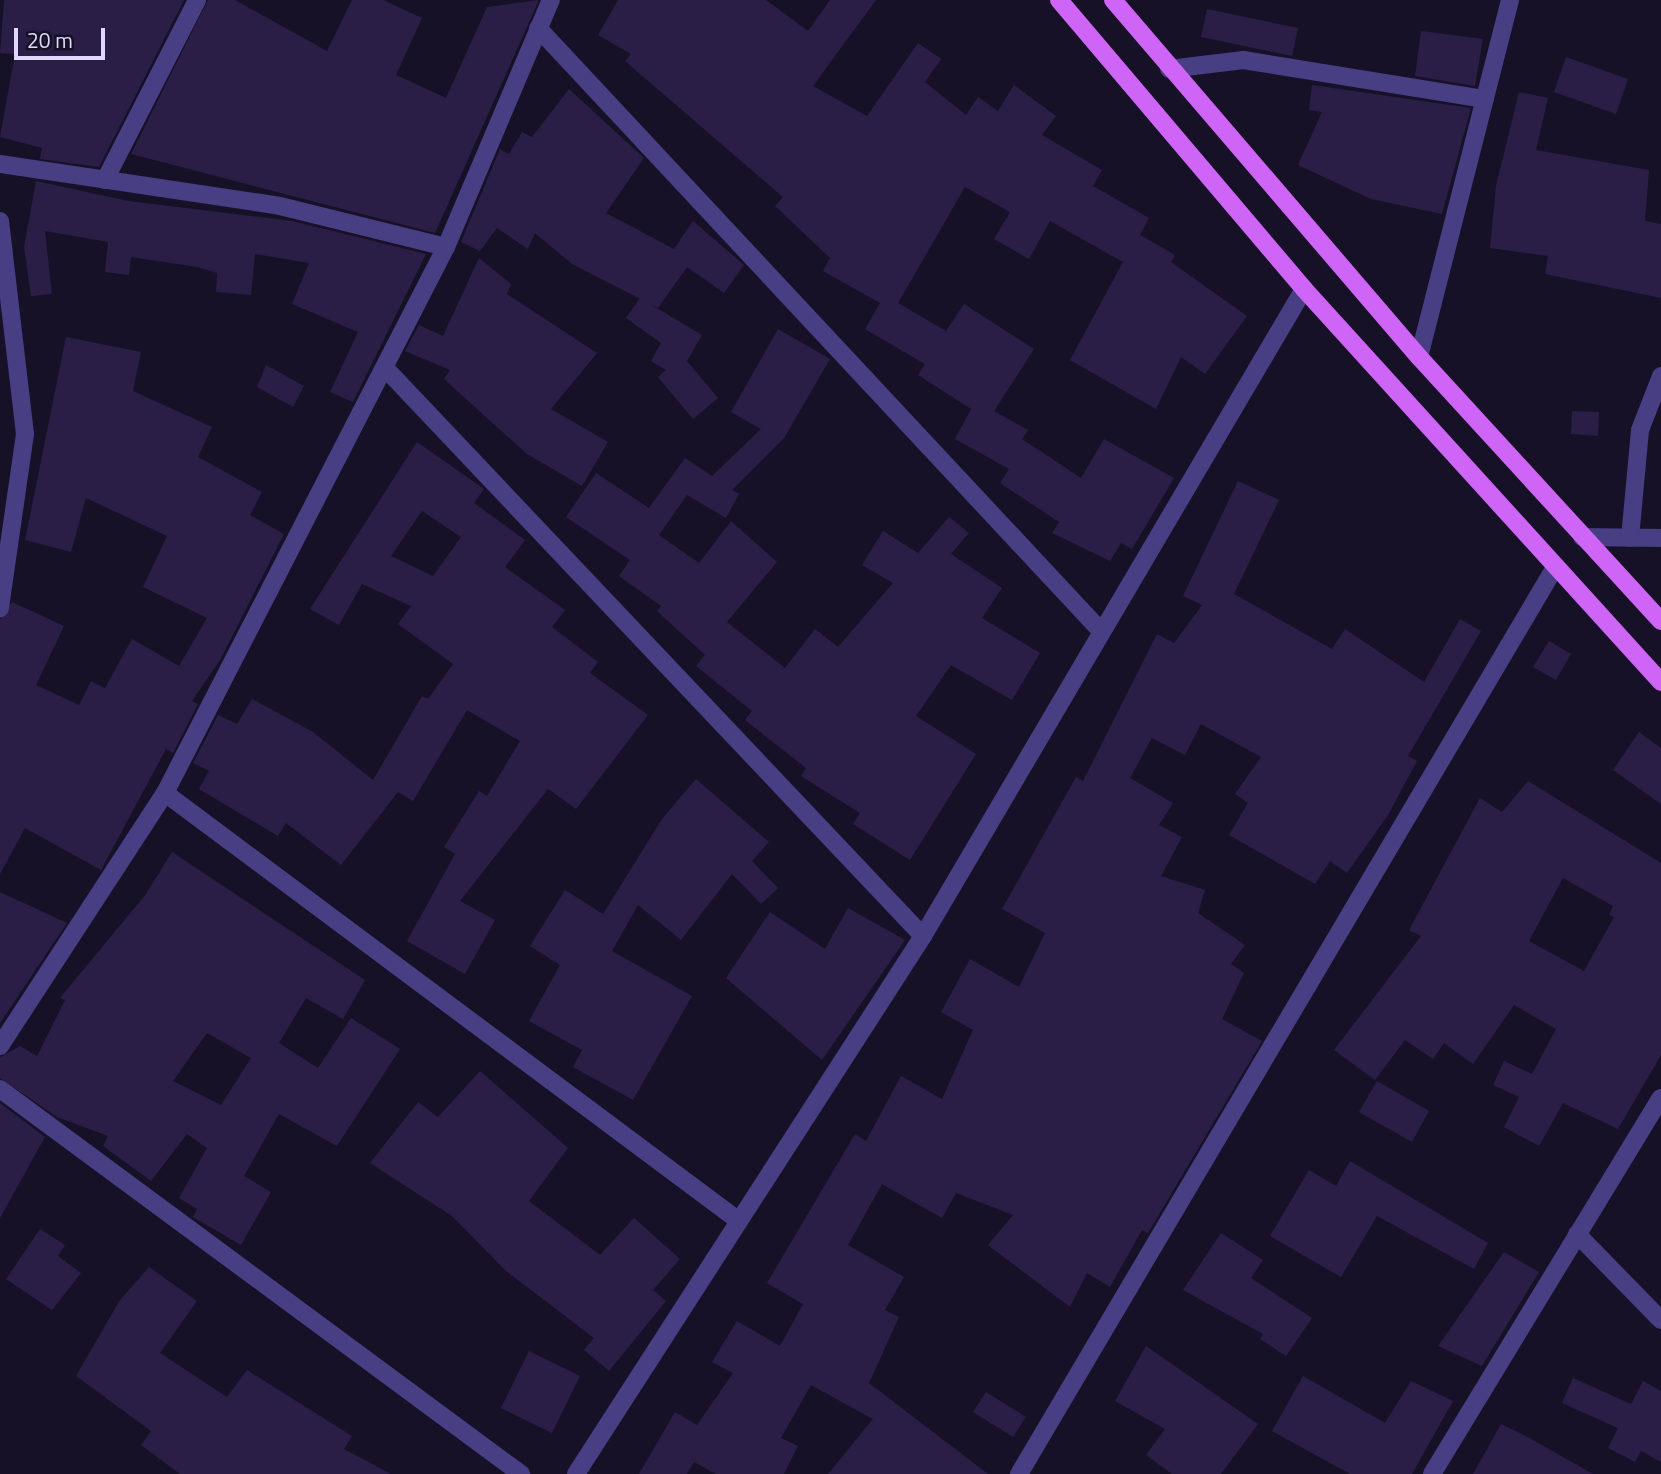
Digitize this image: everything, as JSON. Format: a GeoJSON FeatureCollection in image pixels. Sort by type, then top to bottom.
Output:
{"type":"FeatureCollection","features":[{"type":"Feature","properties":{"kind":"main road"},"geometry":{"type":"LineString","coordinates":[[1059,0],[1304,289],[1553,569],[1661,682]]}},
{"type":"Feature","properties":{"kind":"main road"},"geometry":{"type":"LineString","coordinates":[[1113,0],[1169,69],[1419,357],[1661,621]]}},
{"type":"Feature","properties":{"kind":"street"},"geometry":{"type":"LineString","coordinates":[[105,180],[197,0]]}},
{"type":"Feature","properties":{"kind":"street"},"geometry":{"type":"LineString","coordinates":[[0,1046],[165,793],[386,369],[446,247],[551,0]]}},
{"type":"Feature","properties":{"kind":"street"},"geometry":{"type":"LineString","coordinates":[[1419,357],[1510,0]]}},
{"type":"Feature","properties":{"kind":"street"},"geometry":{"type":"LineString","coordinates":[[538,28],[1099,629]]}},
{"type":"Feature","properties":{"kind":"street"},"geometry":{"type":"LineString","coordinates":[[1169,69],[1243,60],[1485,99]]}},
{"type":"Feature","properties":{"kind":"street"},"geometry":{"type":"LineString","coordinates":[[0,164],[280,206],[446,247]]}},
{"type":"Feature","properties":{"kind":"street"},"geometry":{"type":"LineString","coordinates":[[0,221],[9,329],[25,434],[0,608]]}},
{"type":"Feature","properties":{"kind":"street"},"geometry":{"type":"LineString","coordinates":[[581,1472],[923,936],[1099,629],[1304,289]]}},
{"type":"Feature","properties":{"kind":"street"},"geometry":{"type":"LineString","coordinates":[[386,369],[923,936]]}},
{"type":"Feature","properties":{"kind":"street"},"geometry":{"type":"LineString","coordinates":[[1630,538],[1640,430],[1661,376]]}},
{"type":"Feature","properties":{"kind":"street"},"geometry":{"type":"LineString","coordinates":[[1582,537],[1661,538]]}},
{"type":"Feature","properties":{"kind":"street"},"geometry":{"type":"LineString","coordinates":[[1019,1474],[1553,569]]}},
{"type":"Feature","properties":{"kind":"street"},"geometry":{"type":"LineString","coordinates":[[165,793],[740,1221]]}},
{"type":"Feature","properties":{"kind":"street"},"geometry":{"type":"LineString","coordinates":[[0,1088],[521,1474]]}},
{"type":"Feature","properties":{"kind":"street"},"geometry":{"type":"LineString","coordinates":[[1432,1474],[1661,1098]]}},
{"type":"Feature","properties":{"kind":"street"},"geometry":{"type":"LineString","coordinates":[[1577,1234],[1661,1320]]}},
{"type":"Feature","properties":{"kind":"building"},"geometry":{"type":"Polygon","coordinates":[[[4,0],[184,0],[99,167],[40,159],[42,148],[0,137],[15,54],[0,53],[4,0]]]}},
{"type":"Feature","properties":{"kind":"building"},"geometry":{"type":"Polygon","coordinates":[[[208,0],[235,0],[327,51],[352,0],[383,0],[422,18],[396,75],[446,98],[487,7],[539,0],[435,233],[131,154],[208,0]]]}},
{"type":"Feature","properties":{"kind":"building"},"geometry":{"type":"Polygon","coordinates":[[[618,0],[766,0],[808,31],[830,0],[876,0],[813,86],[867,116],[918,43],[941,59],[925,82],[966,115],[978,97],[998,111],[1014,85],[1056,116],[1042,135],[1102,170],[1093,186],[1149,218],[1140,235],[1175,255],[1171,262],[1247,316],[1205,374],[1181,357],[1156,409],[1070,360],[1123,262],[1050,221],[1029,259],[994,239],[1010,212],[965,187],[898,303],[946,331],[964,304],[1034,349],[994,411],[1028,430],[1022,439],[1081,478],[1104,439],[1174,478],[1132,549],[1121,543],[1110,561],[1052,533],[1059,522],[1000,483],[1009,469],[955,439],[971,409],[918,375],[925,364],[865,329],[880,303],[823,271],[830,258],[775,206],[783,197],[625,61],[631,54],[598,35],[618,0]]]}},
{"type":"Feature","properties":{"kind":"building"},"geometry":{"type":"Polygon","coordinates":[[[1207,9],[1298,28],[1292,56],[1201,37],[1207,9]]]}},
{"type":"Feature","properties":{"kind":"building"},"geometry":{"type":"Polygon","coordinates":[[[1421,31],[1483,39],[1475,86],[1415,76],[1421,31]]]}},
{"type":"Feature","properties":{"kind":"building"},"geometry":{"type":"Polygon","coordinates":[[[1566,57],[1628,79],[1616,114],[1554,92],[1566,57]]]}},
{"type":"Feature","properties":{"kind":"building"},"geometry":{"type":"Polygon","coordinates":[[[1312,85],[1471,108],[1442,214],[1371,199],[1298,165],[1322,112],[1309,110],[1312,85]]]}},
{"type":"Feature","properties":{"kind":"building"},"geometry":{"type":"Polygon","coordinates":[[[569,89],[644,158],[606,213],[674,249],[693,221],[744,265],[724,293],[687,267],[658,308],[572,264],[535,233],[528,249],[497,228],[480,251],[461,242],[500,149],[509,154],[522,132],[532,137],[569,89]]]}},
{"type":"Feature","properties":{"kind":"building"},"geometry":{"type":"Polygon","coordinates":[[[1519,92],[1548,98],[1536,150],[1649,170],[1645,221],[1661,224],[1661,298],[1545,274],[1548,256],[1490,248],[1496,186],[1519,92]]]}},
{"type":"Feature","properties":{"kind":"building"},"geometry":{"type":"Polygon","coordinates":[[[36,181],[128,201],[292,221],[426,254],[353,402],[330,392],[358,332],[292,304],[309,263],[255,254],[251,295],[216,292],[217,273],[197,267],[131,257],[129,275],[105,272],[108,242],[45,231],[52,294],[31,296],[24,247],[36,181]]]}},
{"type":"Feature","properties":{"kind":"building"},"geometry":{"type":"Polygon","coordinates":[[[479,258],[511,284],[507,294],[597,353],[551,409],[608,442],[582,486],[527,454],[444,379],[450,370],[405,351],[419,325],[443,336],[479,258]]]}},
{"type":"Feature","properties":{"kind":"building"},"geometry":{"type":"Polygon","coordinates":[[[640,298],[702,335],[687,361],[718,398],[693,419],[658,377],[666,370],[651,361],[661,343],[626,318],[640,298]]]}},
{"type":"Feature","properties":{"kind":"building"},"geometry":{"type":"Polygon","coordinates":[[[778,329],[830,359],[784,438],[732,490],[739,494],[726,518],[687,495],[659,535],[699,563],[731,521],[777,562],[727,622],[785,668],[815,629],[838,647],[893,583],[862,565],[883,531],[918,553],[949,517],[969,533],[951,554],[1002,588],[982,618],[1040,653],[1012,700],[951,665],[916,716],[976,754],[910,860],[853,824],[860,813],[801,776],[806,768],[745,720],[752,711],[696,666],[705,655],[657,611],[661,606],[619,576],[630,560],[566,517],[596,473],[649,508],[685,458],[712,476],[761,429],[731,412],[778,329]]]}},
{"type":"Feature","properties":{"kind":"building"},"geometry":{"type":"Polygon","coordinates":[[[66,337],[141,352],[133,391],[212,427],[198,457],[262,492],[250,515],[284,534],[220,660],[192,701],[198,704],[173,753],[166,749],[101,870],[25,828],[0,874],[0,619],[12,602],[64,626],[36,685],[79,705],[91,681],[105,688],[132,639],[179,666],[207,618],[143,587],[167,536],[86,498],[71,552],[25,540],[66,337]]]}},
{"type":"Feature","properties":{"kind":"building"},"geometry":{"type":"Polygon","coordinates":[[[266,365],[304,386],[293,407],[257,387],[266,365]]]}},
{"type":"Feature","properties":{"kind":"building"},"geometry":{"type":"Polygon","coordinates":[[[1572,411],[1599,412],[1598,436],[1571,434],[1572,411]]]}},
{"type":"Feature","properties":{"kind":"building"},"geometry":{"type":"Polygon","coordinates":[[[417,442],[484,489],[474,503],[525,540],[505,567],[565,610],[552,627],[598,662],[590,673],[648,715],[576,809],[548,789],[460,901],[495,920],[465,974],[407,941],[455,854],[444,847],[479,791],[487,796],[520,741],[467,710],[413,801],[398,792],[341,865],[286,823],[278,836],[199,789],[209,771],[193,763],[218,715],[237,724],[252,699],[313,732],[373,780],[422,696],[428,699],[453,664],[398,624],[411,606],[362,584],[339,625],[310,609],[417,442]],[[422,511],[391,556],[433,576],[461,537],[422,511]]]}},
{"type":"Feature","properties":{"kind":"building"},"geometry":{"type":"Polygon","coordinates":[[[1238,481],[1279,500],[1234,594],[1332,649],[1345,629],[1424,682],[1460,619],[1481,631],[1408,756],[1417,761],[1388,815],[1347,873],[1330,861],[1315,884],[1229,835],[1248,803],[1235,794],[1261,757],[1201,724],[1185,755],[1152,738],[1130,778],[1173,803],[1159,825],[1182,837],[1161,876],[1205,890],[1198,913],[1245,945],[1231,964],[1244,973],[1222,1019],[1262,1041],[1148,1233],[1142,1230],[1110,1287],[1087,1273],[1070,1307],[988,1245],[1013,1215],[956,1193],[942,1218],[882,1184],[848,1245],[904,1277],[885,1310],[899,1317],[869,1383],[988,1474],[828,1474],[873,1419],[811,1385],[781,1438],[798,1446],[784,1474],[716,1474],[694,1462],[687,1474],[639,1474],[675,1412],[697,1425],[733,1373],[712,1362],[737,1321],[780,1346],[803,1304],[767,1283],[855,1134],[866,1141],[901,1076],[942,1099],[973,1030],[941,1012],[970,959],[1019,987],[1045,933],[1002,909],[1076,777],[1083,781],[1157,634],[1174,643],[1202,605],[1183,596],[1238,481]]]}},
{"type":"Feature","properties":{"kind":"building"},"geometry":{"type":"Polygon","coordinates":[[[1549,641],[1571,654],[1556,680],[1533,667],[1549,641]]]}},
{"type":"Feature","properties":{"kind":"building"},"geometry":{"type":"Polygon","coordinates":[[[1639,732],[1661,748],[1661,804],[1613,770],[1639,732]]]}},
{"type":"Feature","properties":{"kind":"building"},"geometry":{"type":"Polygon","coordinates":[[[696,779],[769,842],[752,861],[778,888],[761,904],[732,874],[681,940],[638,905],[612,951],[692,996],[633,1100],[573,1067],[582,1050],[529,1021],[560,965],[530,946],[565,890],[603,914],[662,819],[696,779]]]}},
{"type":"Feature","properties":{"kind":"building"},"geometry":{"type":"Polygon","coordinates":[[[1528,781],[1661,863],[1661,1055],[1618,1129],[1563,1103],[1539,1146],[1504,1127],[1519,1097],[1493,1085],[1504,1061],[1532,1074],[1556,1029],[1514,1005],[1473,1064],[1444,1043],[1433,1059],[1405,1040],[1375,1080],[1334,1050],[1421,936],[1409,930],[1480,798],[1502,812],[1528,781]],[[1563,878],[1529,941],[1584,971],[1614,917],[1609,915],[1613,906],[1563,878]]]}},
{"type":"Feature","properties":{"kind":"building"},"geometry":{"type":"Polygon","coordinates":[[[172,852],[365,980],[343,1019],[306,998],[279,1043],[318,1068],[351,1018],[400,1049],[337,1146],[279,1114],[244,1176],[271,1192],[241,1245],[193,1217],[197,1209],[179,1198],[207,1148],[187,1134],[151,1181],[103,1146],[108,1136],[57,1117],[0,1078],[0,1057],[20,1046],[37,1056],[65,1000],[60,998],[146,894],[172,852]],[[207,1033],[173,1081],[221,1105],[251,1058],[207,1033]]]}},
{"type":"Feature","properties":{"kind":"building"},"geometry":{"type":"Polygon","coordinates":[[[0,892],[67,923],[0,1023],[0,892]]]}},
{"type":"Feature","properties":{"kind":"building"},"geometry":{"type":"Polygon","coordinates":[[[848,908],[905,940],[822,1060],[726,978],[770,912],[825,949],[848,908]]]}},
{"type":"Feature","properties":{"kind":"building"},"geometry":{"type":"Polygon","coordinates":[[[480,1071],[568,1148],[529,1201],[600,1255],[634,1218],[680,1259],[653,1290],[666,1301],[609,1371],[584,1350],[594,1338],[506,1271],[452,1216],[370,1163],[418,1102],[438,1117],[480,1071]]]}},
{"type":"Feature","properties":{"kind":"building"},"geometry":{"type":"Polygon","coordinates":[[[1377,1081],[1429,1111],[1412,1142],[1359,1112],[1377,1081]]]}},
{"type":"Feature","properties":{"kind":"building"},"geometry":{"type":"Polygon","coordinates":[[[0,1103],[45,1137],[0,1218],[0,1103]]]}},
{"type":"Feature","properties":{"kind":"building"},"geometry":{"type":"Polygon","coordinates":[[[1350,1161],[1488,1243],[1474,1269],[1377,1216],[1341,1277],[1270,1236],[1309,1170],[1336,1186],[1350,1161]]]}},
{"type":"Feature","properties":{"kind":"building"},"geometry":{"type":"Polygon","coordinates":[[[40,1229],[65,1245],[58,1256],[81,1273],[52,1310],[6,1279],[40,1229]]]}},
{"type":"Feature","properties":{"kind":"building"},"geometry":{"type":"Polygon","coordinates":[[[1221,1233],[1263,1260],[1251,1278],[1312,1318],[1286,1356],[1260,1339],[1263,1334],[1183,1290],[1221,1233]]]}},
{"type":"Feature","properties":{"kind":"building"},"geometry":{"type":"Polygon","coordinates":[[[1504,1252],[1539,1272],[1482,1366],[1438,1346],[1504,1252]]]}},
{"type":"Feature","properties":{"kind":"building"},"geometry":{"type":"Polygon","coordinates":[[[149,1267],[197,1301],[160,1353],[227,1397],[247,1370],[352,1436],[344,1449],[391,1474],[180,1474],[141,1445],[151,1431],[76,1376],[120,1300],[149,1267]]]}},
{"type":"Feature","properties":{"kind":"building"},"geometry":{"type":"Polygon","coordinates":[[[1146,1346],[1258,1424],[1221,1474],[1172,1474],[1146,1455],[1165,1429],[1115,1401],[1146,1346]]]}},
{"type":"Feature","properties":{"kind":"building"},"geometry":{"type":"Polygon","coordinates":[[[529,1351],[580,1376],[552,1433],[501,1408],[529,1351]]]}},
{"type":"Feature","properties":{"kind":"building"},"geometry":{"type":"Polygon","coordinates":[[[1303,1376],[1385,1423],[1411,1381],[1453,1401],[1412,1474],[1350,1474],[1272,1431],[1303,1376]]]}},
{"type":"Feature","properties":{"kind":"building"},"geometry":{"type":"Polygon","coordinates":[[[1573,1378],[1631,1404],[1643,1381],[1661,1391],[1661,1462],[1641,1451],[1635,1462],[1608,1448],[1618,1428],[1562,1403],[1573,1378]]]}},
{"type":"Feature","properties":{"kind":"building"},"geometry":{"type":"Polygon","coordinates":[[[986,1392],[1026,1417],[1013,1437],[973,1412],[986,1392]]]}},
{"type":"Feature","properties":{"kind":"building"},"geometry":{"type":"Polygon","coordinates":[[[1501,1424],[1524,1435],[1593,1474],[1473,1474],[1501,1424]]]}}]}
